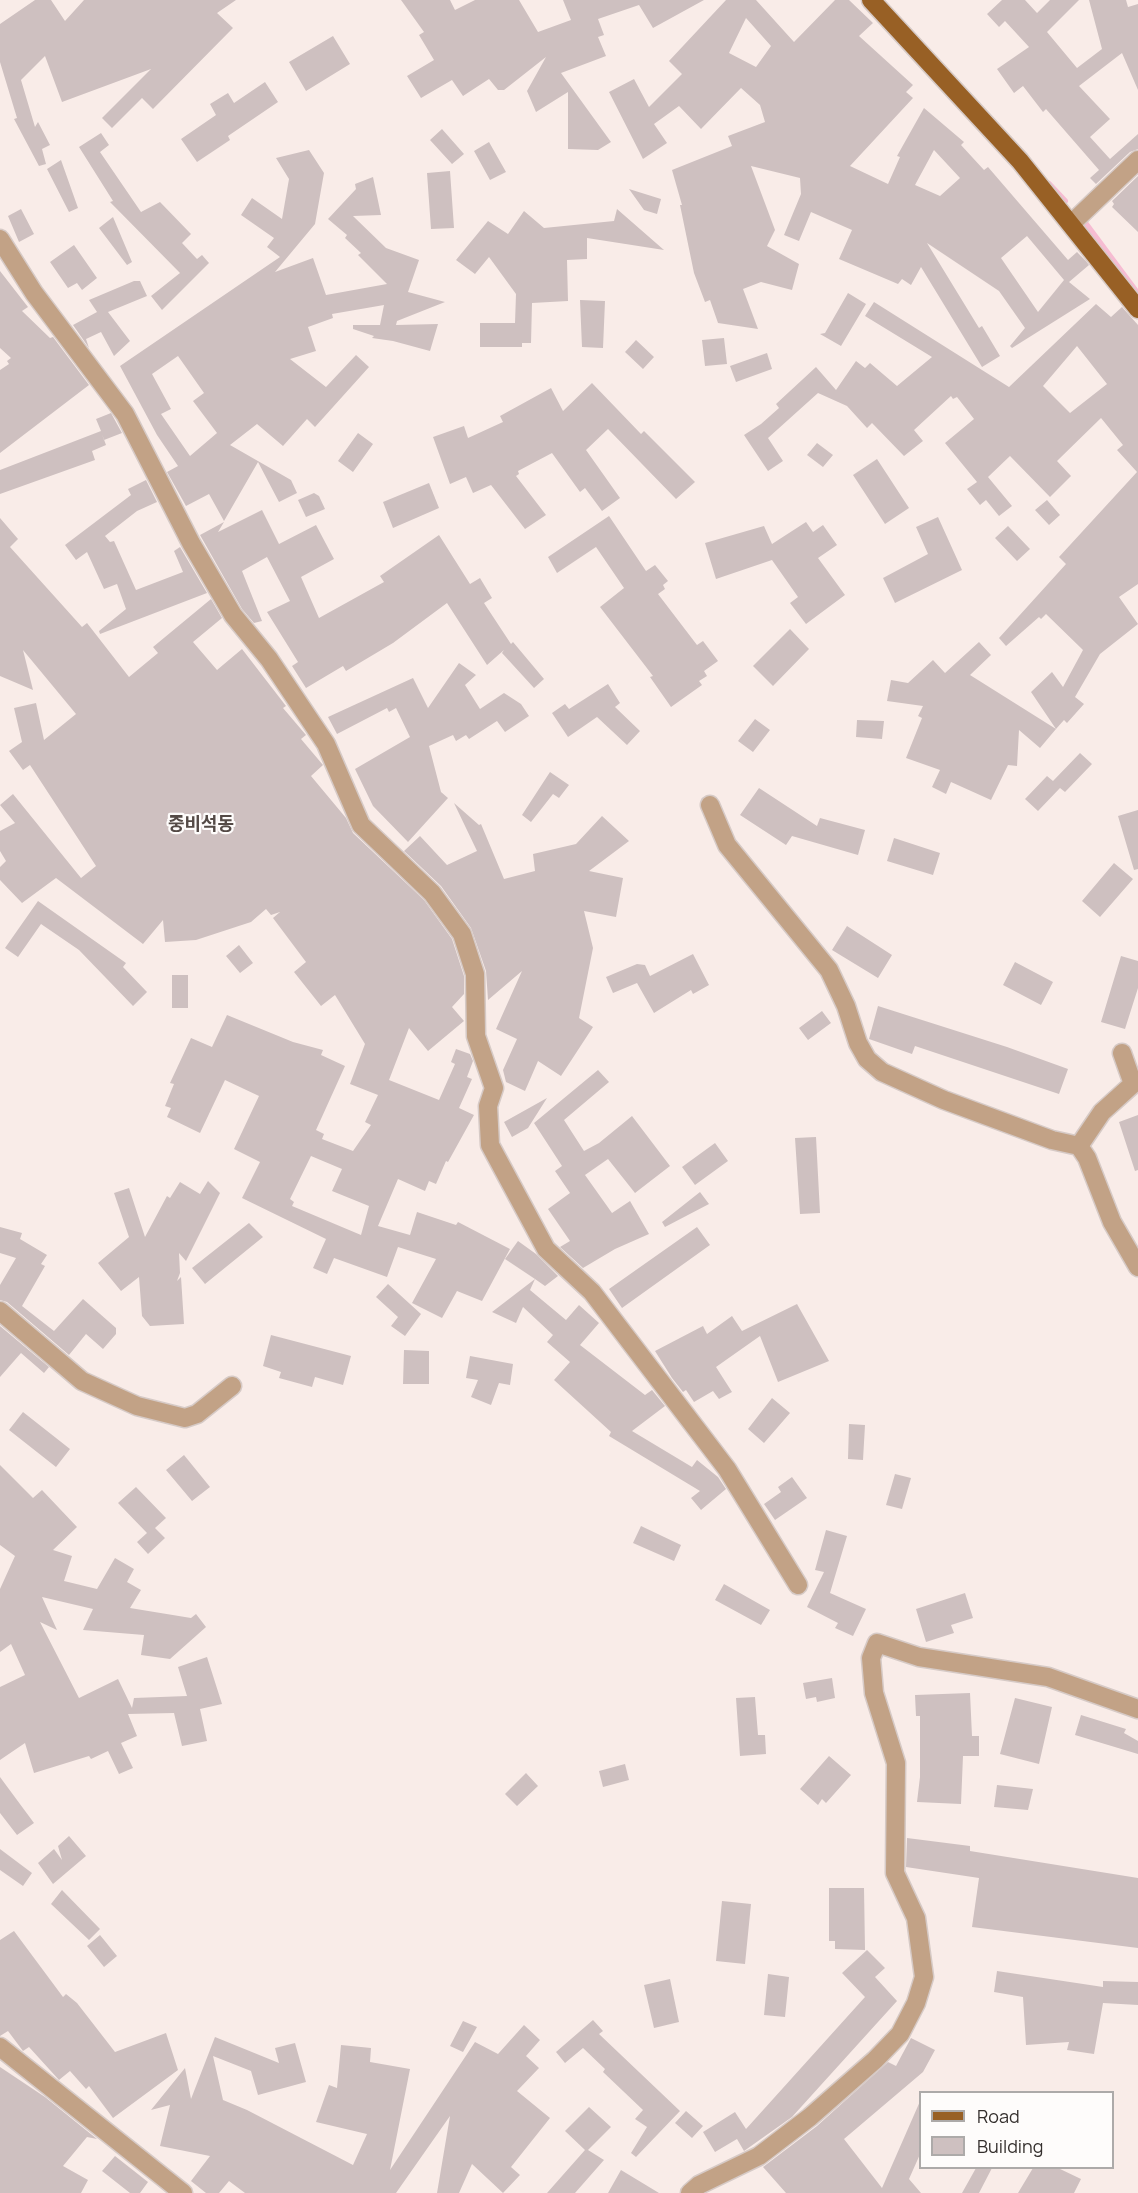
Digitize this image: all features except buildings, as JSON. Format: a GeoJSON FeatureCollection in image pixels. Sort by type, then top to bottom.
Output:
{"type":"FeatureCollection","features":[{"type":"Feature","properties":{"kind":"main road"},"geometry":{"type":"LineString","coordinates":[[871,0],[1020,161],[1072,223],[1138,309]]}},
{"type":"Feature","properties":{"kind":"street"},"geometry":{"type":"LineString","coordinates":[[1072,223],[1138,160]]}},
{"type":"Feature","properties":{"kind":"street"},"geometry":{"type":"LineString","coordinates":[[0,239],[40,302],[125,414],[190,543],[233,615],[269,659],[326,744],[361,825],[432,893],[462,934],[475,974],[476,1036],[494,1088],[488,1106],[490,1145],[546,1249],[592,1292],[726,1469],[798,1585]]}},
{"type":"Feature","properties":{"kind":"street"},"geometry":{"type":"LineString","coordinates":[[710,805],[727,845],[829,970],[846,1006],[858,1043],[867,1059],[882,1072],[944,1101],[1052,1140],[1079,1146],[1087,1158],[1112,1222],[1138,1267]]}},
{"type":"Feature","properties":{"kind":"street"},"geometry":{"type":"LineString","coordinates":[[1079,1146],[1102,1112],[1133,1084],[1122,1053]]}},
{"type":"Feature","properties":{"kind":"street"},"geometry":{"type":"LineString","coordinates":[[0,1311],[82,1381],[137,1406],[184,1418],[196,1414],[232,1386]]}},
{"type":"Feature","properties":{"kind":"street"},"geometry":{"type":"LineString","coordinates":[[690,2193],[699,2185],[759,2156],[818,2110],[875,2061],[900,2034],[916,2003],[924,1977],[916,1918],[895,1873],[896,1763],[874,1693],[871,1658],[877,1643],[919,1657],[1048,1677],[1138,1709]]}},
{"type":"Feature","properties":{"kind":"street"},"geometry":{"type":"LineString","coordinates":[[0,2047],[183,2193]]}},
{"type":"Feature","properties":{"kind":"waterway"},"geometry":{"type":"LineString","coordinates":[[1049,184],[1065,201]]}},
{"type":"Feature","properties":{"kind":"waterway"},"geometry":{"type":"LineString","coordinates":[[1083,220],[1138,294]]}},
{"type":"Feature","properties":{"kind":"district","name":"중비석동"},"geometry":{"type":"Point","coordinates":[201,825]}}]}
